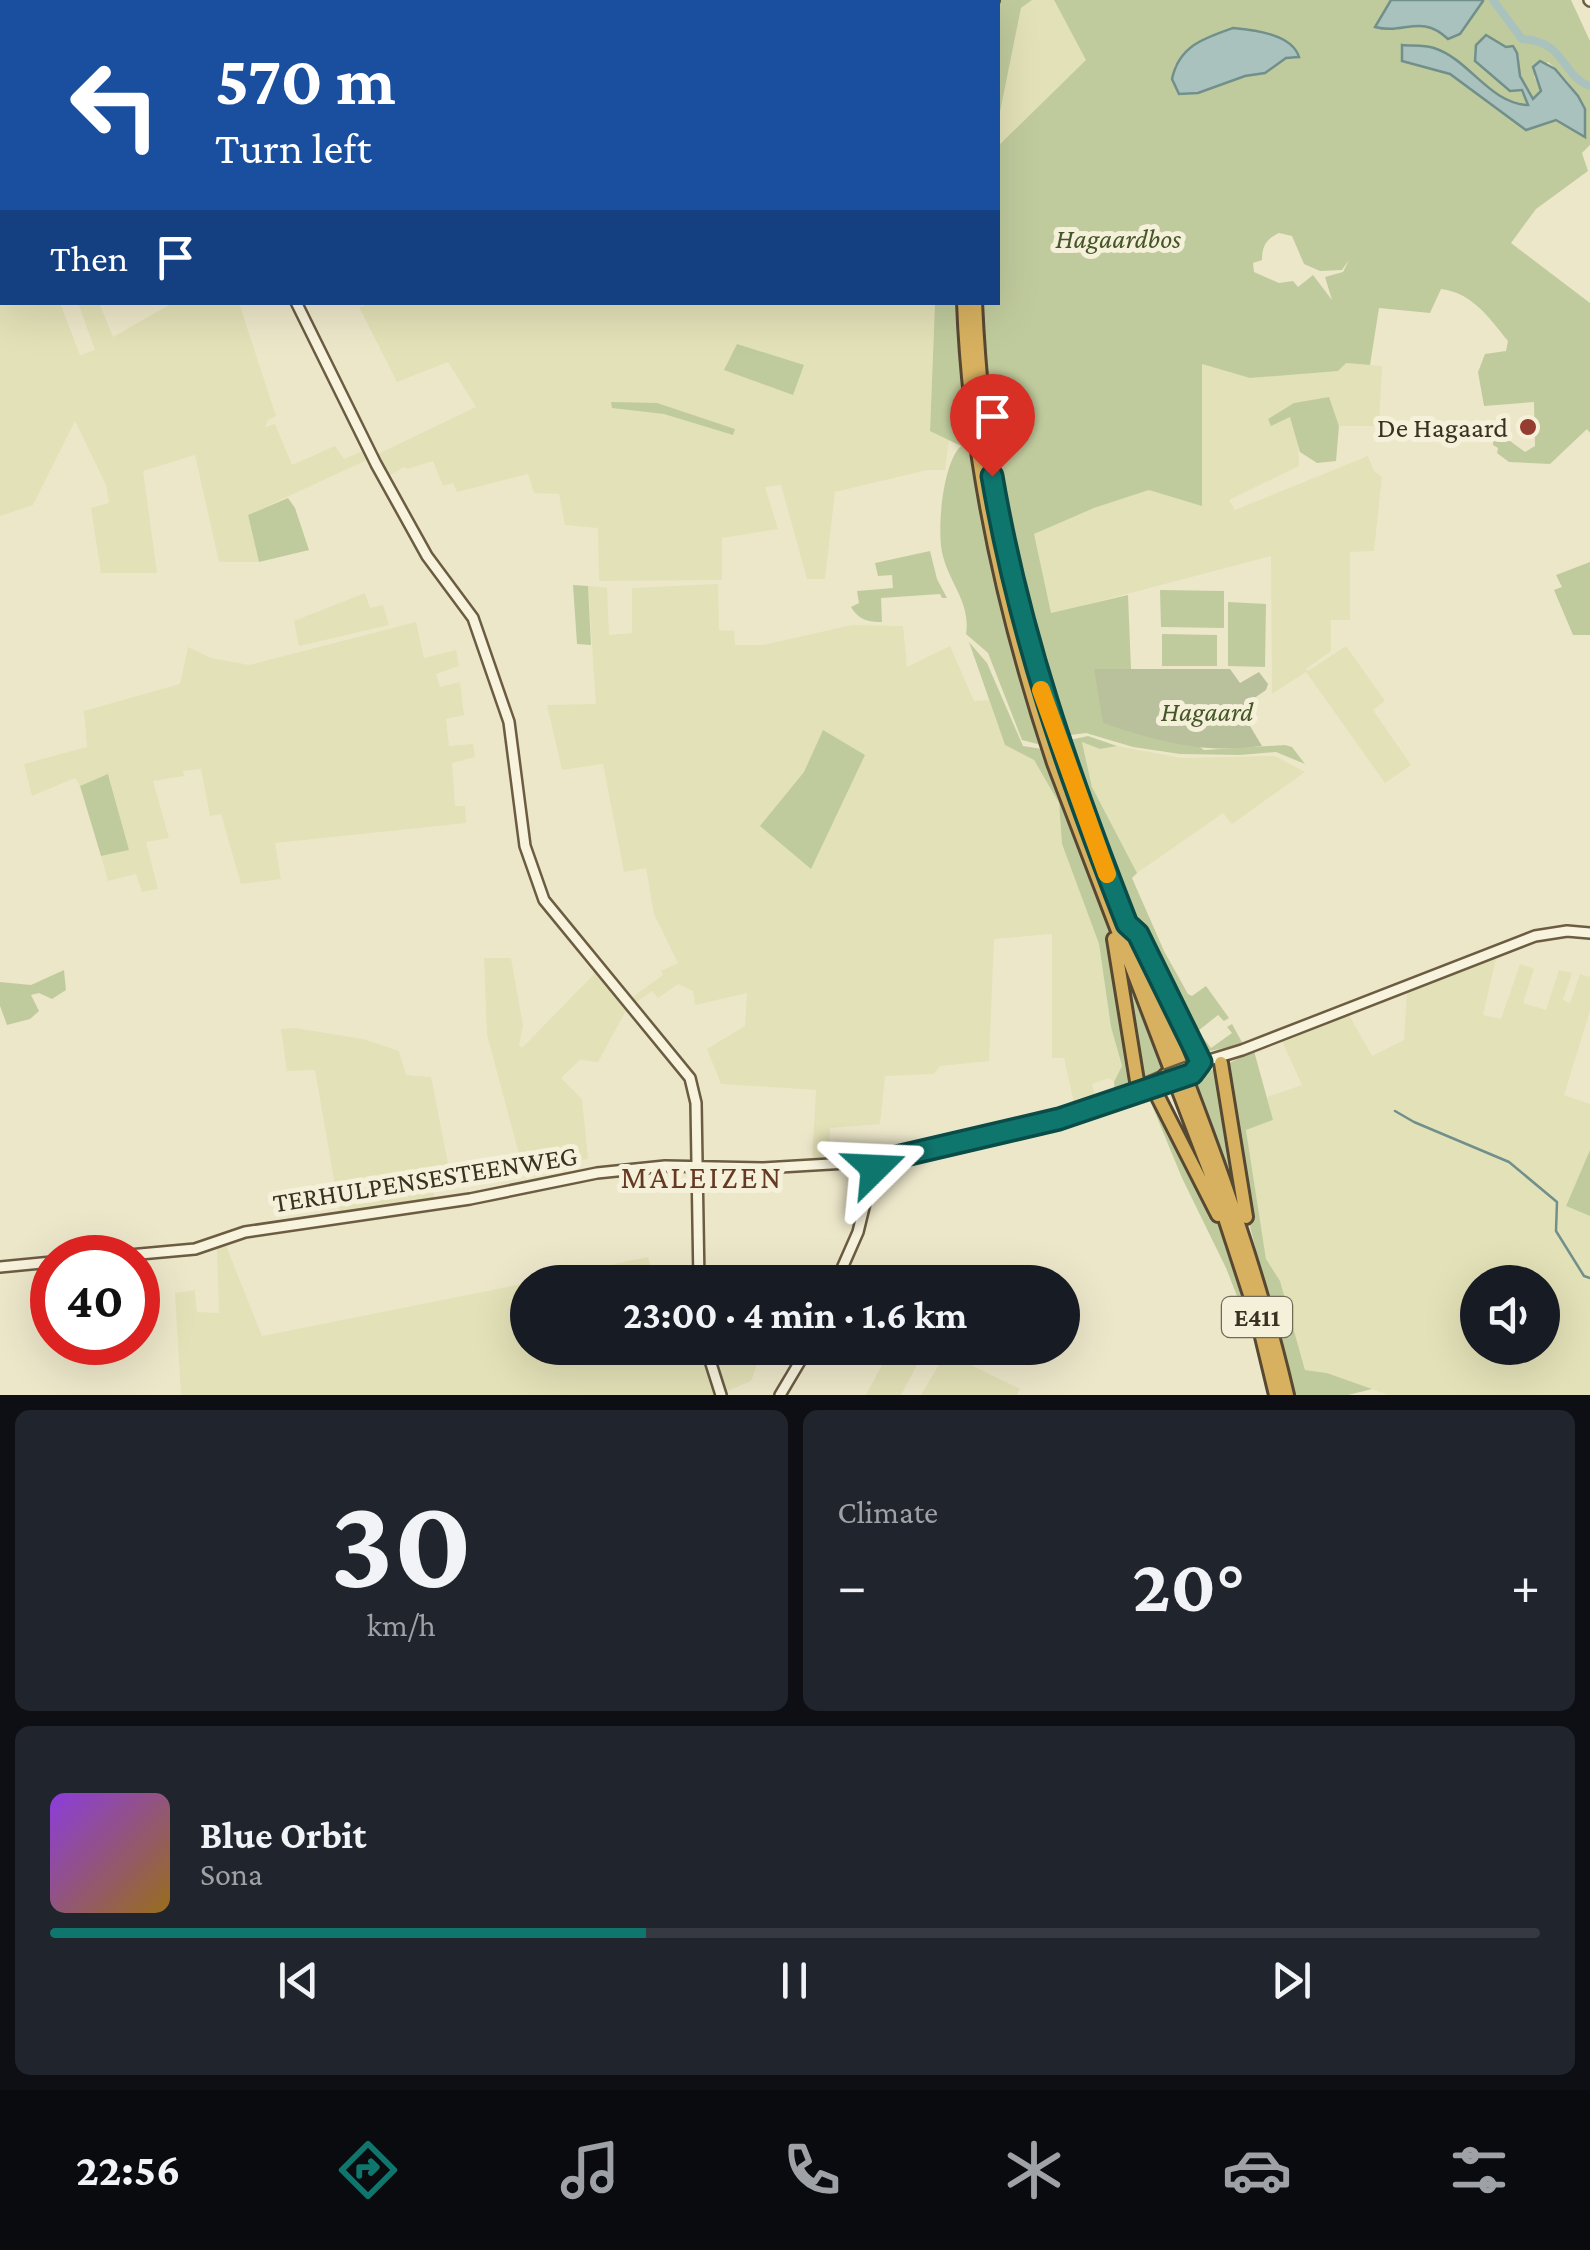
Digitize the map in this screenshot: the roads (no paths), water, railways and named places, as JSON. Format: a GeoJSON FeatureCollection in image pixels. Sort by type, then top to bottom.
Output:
{"type":"FeatureCollection","features":[{"type":"Feature","properties":{"kind":"highway","name":"E411"},"geometry":{"type":"LineString","coordinates":[[964,305],[981,473],[1008,610],[1048,746],[1267,1312],[1287,1395]]}},
{"type":"Feature","properties":{"kind":"highway","name":"E411"},"geometry":{"type":"LineString","coordinates":[[975,305],[992,476],[1011,579],[1042,694],[1239,1238],[1276,1395]]}},
{"type":"Feature","properties":{"kind":"highway"},"geometry":{"type":"LineString","coordinates":[[1103,893],[1151,1095],[1162,1103],[1226,1232],[1254,1249]]}},
{"type":"Feature","properties":{"kind":"highway"},"geometry":{"type":"LineString","coordinates":[[1127,924],[1138,934],[1208,1064],[1268,1298],[1267,1312]]}},
{"type":"Feature","properties":{"kind":"main road"},"geometry":{"type":"LineString","coordinates":[[297,305],[426,556],[472,618],[510,722],[525,846],[544,900],[690,1078],[696,1104],[699,1265]]}},
{"type":"Feature","properties":{"kind":"main road","name":"TERHULPENSESTEENWEG"},"geometry":{"type":"LineString","coordinates":[[160,1252],[195,1249],[245,1232],[470,1199],[568,1177],[653,1166],[763,1168],[875,1162],[1045,1122],[1115,1100],[1526,939],[1555,932],[1590,933]]}},
{"type":"Feature","properties":{"kind":"main road"},"geometry":{"type":"LineString","coordinates":[[843,1265],[858,1232],[875,1162]]}},
{"type":"Feature","properties":{"kind":"main road"},"geometry":{"type":"LineString","coordinates":[[0,1267],[30,1264]]}},
{"type":"Feature","properties":{"kind":"main road"},"geometry":{"type":"LineString","coordinates":[[711,1365],[721,1395]]}},
{"type":"Feature","properties":{"kind":"main road"},"geometry":{"type":"LineString","coordinates":[[780,1395],[798,1365]]}},
{"type":"Feature","properties":{"kind":"water"},"geometry":{"type":"Polygon","coordinates":[[[1391,0],[1483,1],[1460,34],[1448,39],[1429,27],[1375,27],[1391,0]]]}},
{"type":"Feature","properties":{"kind":"water"},"geometry":{"type":"Polygon","coordinates":[[[1233,28],[1281,38],[1299,57],[1286,58],[1265,73],[1198,93],[1179,94],[1172,79],[1180,59],[1203,40],[1233,28]]]}},
{"type":"Feature","properties":{"kind":"water"},"geometry":{"type":"Polygon","coordinates":[[[1486,35],[1506,47],[1513,46],[1520,76],[1533,99],[1541,91],[1533,67],[1540,61],[1555,69],[1585,109],[1585,137],[1556,120],[1526,130],[1450,74],[1402,61],[1402,45],[1434,48],[1458,61],[1502,97],[1528,105],[1522,90],[1510,91],[1475,61],[1476,45],[1486,35]]]}},
{"type":"Feature","properties":{"kind":"waterway"},"geometry":{"type":"LineString","coordinates":[[1493,0],[1522,39],[1547,46],[1573,75],[1590,86]]}},
{"type":"Feature","properties":{"kind":"waterway"},"geometry":{"type":"LineString","coordinates":[[1395,1111],[1509,1162],[1557,1202],[1556,1231],[1584,1276],[1590,1278]]}},
{"type":"Feature","properties":{"kind":"place","name":"De Hagaard"},"geometry":{"type":"Point","coordinates":[1528,427]}},
{"type":"Feature","properties":{"kind":"district","name":"MALEIZEN"},"geometry":{"type":"Point","coordinates":[702,1177]}},
{"type":"Feature","properties":{"kind":"park label","name":"Hagaardbos"},"geometry":{"type":"Point","coordinates":[1118,238]}},
{"type":"Feature","properties":{"kind":"park label","name":"Hagaard"},"geometry":{"type":"Point","coordinates":[1207,711]}}]}
